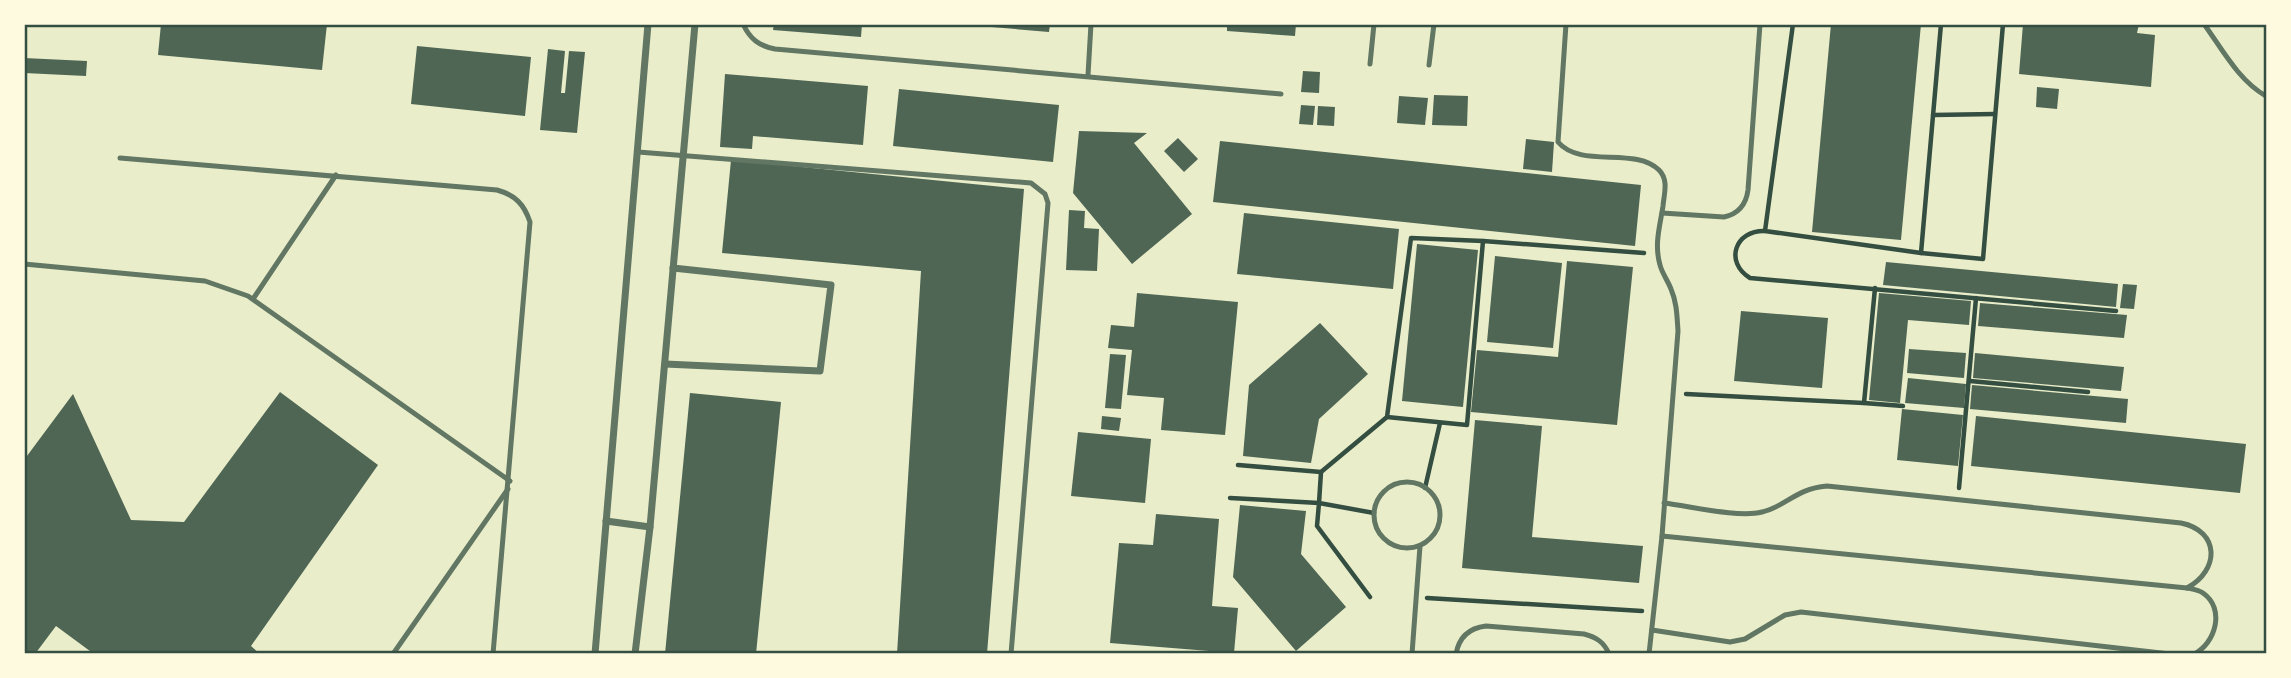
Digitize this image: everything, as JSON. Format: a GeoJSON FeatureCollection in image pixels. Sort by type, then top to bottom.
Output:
{"type":"FeatureCollection","features":[{"type":"Feature","properties":{"kind":"street"},"geometry":{"type":"LineString","coordinates":[[595,653],[648,24]]}},
{"type":"Feature","properties":{"kind":"street"},"geometry":{"type":"LineString","coordinates":[[635,653],[650,527],[695,24]]}},
{"type":"Feature","properties":{"kind":"street"},"geometry":{"type":"LineString","coordinates":[[665,365],[820,371],[831,285],[673,268]]}},
{"type":"Feature","properties":{"kind":"street"},"geometry":{"type":"LineString","coordinates":[[606,521],[650,527]]}},
{"type":"Feature","properties":{"kind":"lane"},"geometry":{"type":"LineString","coordinates":[[743,24],[755,41],[764,47],[775,49],[1281,94]]}},
{"type":"Feature","properties":{"kind":"lane"},"geometry":{"type":"LineString","coordinates":[[1088,75],[1091,24]]}},
{"type":"Feature","properties":{"kind":"lane"},"geometry":{"type":"LineString","coordinates":[[1370,64],[1374,24]]}},
{"type":"Feature","properties":{"kind":"lane"},"geometry":{"type":"LineString","coordinates":[[1429,65],[1434,24]]}},
{"type":"Feature","properties":{"kind":"lane"},"geometry":{"type":"LineString","coordinates":[[1566,24],[1558,142],[1575,153],[1638,160],[1659,170],[1665,183],[1657,233],[1658,254],[1660,268],[1671,287],[1677,309],[1678,331],[1662,537],[1649,653]]}},
{"type":"Feature","properties":{"kind":"lane"},"geometry":{"type":"LineString","coordinates":[[1662,212],[1724,217],[1744,205],[1748,190],[1760,24]]}},
{"type":"Feature","properties":{"kind":"lane"},"geometry":{"type":"LineString","coordinates":[[2204,24],[2242,76],[2266,96]]}},
{"type":"Feature","properties":{"kind":"lane"},"geometry":{"type":"LineString","coordinates":[[638,152],[1031,183],[1045,194],[1048,203],[1011,653]]}},
{"type":"Feature","properties":{"kind":"lane"},"geometry":{"type":"LineString","coordinates":[[120,158],[497,190],[509,193],[519,200],[530,222],[493,653]]}},
{"type":"Feature","properties":{"kind":"lane"},"geometry":{"type":"LineString","coordinates":[[253,299],[336,175]]}},
{"type":"Feature","properties":{"kind":"lane"},"geometry":{"type":"LineString","coordinates":[[24,264],[205,281],[228,287],[253,299],[509,484]]}},
{"type":"Feature","properties":{"kind":"lane"},"geometry":{"type":"LineString","coordinates":[[1404,482],[1425,488],[1434,495],[1438,504],[1439,524],[1435,533],[1420,546],[1398,547],[1388,542],[1375,524],[1377,502],[1393,486],[1404,482]]}},
{"type":"Feature","properties":{"kind":"lane"},"geometry":{"type":"LineString","coordinates":[[393,653],[509,484]]}},
{"type":"Feature","properties":{"kind":"lane"},"geometry":{"type":"LineString","coordinates":[[1664,503],[1749,514],[1776,506],[1799,492],[1827,486],[2194,526],[2203,532],[2209,542],[2210,564],[2198,582],[2188,588]]}},
{"type":"Feature","properties":{"kind":"lane"},"geometry":{"type":"LineString","coordinates":[[1662,537],[2188,588],[2203,593],[2215,612],[2213,634],[2208,644],[2193,653]]}},
{"type":"Feature","properties":{"kind":"lane"},"geometry":{"type":"LineString","coordinates":[[1412,653],[1420,546]]}},
{"type":"Feature","properties":{"kind":"lane"},"geometry":{"type":"LineString","coordinates":[[1651,630],[1730,642],[1745,639],[1785,615],[1801,611],[2170,653]]}},
{"type":"Feature","properties":{"kind":"lane"},"geometry":{"type":"LineString","coordinates":[[1455,653],[1463,635],[1470,630],[1486,626],[1584,634],[1603,643],[1609,653]]}},
{"type":"Feature","properties":{"kind":"path"},"geometry":{"type":"LineString","coordinates":[[1765,231],[1793,24]]}},
{"type":"Feature","properties":{"kind":"path"},"geometry":{"type":"LineString","coordinates":[[1921,253],[1941,24]]}},
{"type":"Feature","properties":{"kind":"path"},"geometry":{"type":"LineString","coordinates":[[2003,24],[1983,258],[1921,253],[1765,231],[1749,233],[1743,238],[1735,252],[1739,268],[1750,278],[2116,311]]}},
{"type":"Feature","properties":{"kind":"path"},"geometry":{"type":"LineString","coordinates":[[1932,115],[1995,114]]}},
{"type":"Feature","properties":{"kind":"path"},"geometry":{"type":"LineString","coordinates":[[1238,465],[1321,472],[1387,417],[1411,237],[1658,254]]}},
{"type":"Feature","properties":{"kind":"path"},"geometry":{"type":"LineString","coordinates":[[1387,417],[1467,425],[1483,241]]}},
{"type":"Feature","properties":{"kind":"path"},"geometry":{"type":"LineString","coordinates":[[1864,402],[1875,288]]}},
{"type":"Feature","properties":{"kind":"path"},"geometry":{"type":"LineString","coordinates":[[1958,500],[1976,298]]}},
{"type":"Feature","properties":{"kind":"path"},"geometry":{"type":"LineString","coordinates":[[1970,382],[2088,392]]}},
{"type":"Feature","properties":{"kind":"path"},"geometry":{"type":"LineString","coordinates":[[1672,393],[1903,406]]}},
{"type":"Feature","properties":{"kind":"path"},"geometry":{"type":"LineString","coordinates":[[1425,488],[1440,422]]}},
{"type":"Feature","properties":{"kind":"path"},"geometry":{"type":"LineString","coordinates":[[1321,472],[1317,526],[1370,597]]}},
{"type":"Feature","properties":{"kind":"path"},"geometry":{"type":"LineString","coordinates":[[1230,498],[1319,503],[1374,513]]}},
{"type":"Feature","properties":{"kind":"path"},"geometry":{"type":"LineString","coordinates":[[1416,597],[1653,612]]}},
{"type":"Feature","properties":{"kind":"building"},"geometry":{"type":"Polygon","coordinates":[[[161,24],[327,24],[322,70],[158,55],[161,24]]]}},
{"type":"Feature","properties":{"kind":"building"},"geometry":{"type":"Polygon","coordinates":[[[774,24],[862,24],[861,37],[773,30],[774,24]]]}},
{"type":"Feature","properties":{"kind":"building"},"geometry":{"type":"Polygon","coordinates":[[[980,24],[1050,24],[1049,32],[980,24]]]}},
{"type":"Feature","properties":{"kind":"building"},"geometry":{"type":"Polygon","coordinates":[[[1227,24],[1296,24],[1295,36],[1227,31],[1227,24]]]}},
{"type":"Feature","properties":{"kind":"building"},"geometry":{"type":"Polygon","coordinates":[[[1831,24],[1921,24],[1901,240],[1812,232],[1831,24]]]}},
{"type":"Feature","properties":{"kind":"building"},"geometry":{"type":"Polygon","coordinates":[[[2023,24],[2139,24],[2137,33],[2155,35],[2151,87],[2019,74],[2023,24]]]}},
{"type":"Feature","properties":{"kind":"building"},"geometry":{"type":"Polygon","coordinates":[[[417,46],[531,57],[525,116],[411,104],[417,46]]]}},
{"type":"Feature","properties":{"kind":"building"},"geometry":{"type":"Polygon","coordinates":[[[548,49],[565,51],[561,93],[565,93],[569,51],[585,52],[577,133],[540,130],[548,49]]]}},
{"type":"Feature","properties":{"kind":"building"},"geometry":{"type":"Polygon","coordinates":[[[24,58],[87,61],[86,76],[24,73],[24,58]]]}},
{"type":"Feature","properties":{"kind":"building"},"geometry":{"type":"Polygon","coordinates":[[[1303,71],[1320,72],[1319,93],[1301,92],[1303,71]]]}},
{"type":"Feature","properties":{"kind":"building"},"geometry":{"type":"Polygon","coordinates":[[[725,74],[868,86],[863,145],[753,136],[752,149],[720,147],[725,74]]]}},
{"type":"Feature","properties":{"kind":"building"},"geometry":{"type":"Polygon","coordinates":[[[2037,87],[2059,89],[2057,109],[2036,107],[2037,87]]]}},
{"type":"Feature","properties":{"kind":"building"},"geometry":{"type":"Polygon","coordinates":[[[899,89],[1059,105],[1053,162],[893,146],[899,89]]]}},
{"type":"Feature","properties":{"kind":"building"},"geometry":{"type":"Polygon","coordinates":[[[1434,95],[1468,96],[1467,126],[1432,125],[1434,95]]]}},
{"type":"Feature","properties":{"kind":"building"},"geometry":{"type":"Polygon","coordinates":[[[1399,96],[1428,98],[1425,125],[1397,123],[1399,96]]]}},
{"type":"Feature","properties":{"kind":"building"},"geometry":{"type":"Polygon","coordinates":[[[1301,105],[1315,106],[1313,125],[1299,124],[1301,105]]]}},
{"type":"Feature","properties":{"kind":"building"},"geometry":{"type":"Polygon","coordinates":[[[1318,106],[1335,107],[1334,126],[1317,125],[1318,106]]]}},
{"type":"Feature","properties":{"kind":"building"},"geometry":{"type":"Polygon","coordinates":[[[1079,131],[1147,133],[1134,143],[1192,214],[1132,264],[1073,193],[1079,131]]]}},
{"type":"Feature","properties":{"kind":"building"},"geometry":{"type":"Polygon","coordinates":[[[1178,138],[1198,159],[1184,172],[1164,151],[1178,138]]]}},
{"type":"Feature","properties":{"kind":"building"},"geometry":{"type":"Polygon","coordinates":[[[1526,139],[1554,142],[1552,172],[1523,169],[1526,139]]]}},
{"type":"Feature","properties":{"kind":"building"},"geometry":{"type":"Polygon","coordinates":[[[1220,141],[1641,185],[1635,246],[1213,202],[1220,141]]]}},
{"type":"Feature","properties":{"kind":"building"},"geometry":{"type":"Polygon","coordinates":[[[731,160],[1024,189],[987,654],[897,654],[921,271],[722,253],[731,160]]]}},
{"type":"Feature","properties":{"kind":"building"},"geometry":{"type":"Polygon","coordinates":[[[1069,210],[1085,211],[1084,228],[1099,229],[1097,271],[1066,270],[1069,210]]]}},
{"type":"Feature","properties":{"kind":"building"},"geometry":{"type":"Polygon","coordinates":[[[1244,213],[1399,229],[1393,289],[1237,274],[1244,213]]]}},
{"type":"Feature","properties":{"kind":"building"},"geometry":{"type":"Polygon","coordinates":[[[1417,244],[1478,250],[1463,407],[1402,401],[1417,244]]]}},
{"type":"Feature","properties":{"kind":"building"},"geometry":{"type":"Polygon","coordinates":[[[1495,256],[1562,263],[1553,348],[1487,342],[1495,256]]]}},
{"type":"Feature","properties":{"kind":"building"},"geometry":{"type":"Polygon","coordinates":[[[1567,261],[1633,267],[1617,425],[1471,412],[1477,350],[1558,357],[1567,261]]]}},
{"type":"Feature","properties":{"kind":"building"},"geometry":{"type":"Polygon","coordinates":[[[1886,262],[2118,284],[2116,307],[1883,285],[1886,262]]]}},
{"type":"Feature","properties":{"kind":"building"},"geometry":{"type":"Polygon","coordinates":[[[2123,284],[2137,285],[2134,309],[2120,308],[2123,284]]]}},
{"type":"Feature","properties":{"kind":"building"},"geometry":{"type":"Polygon","coordinates":[[[1137,293],[1238,302],[1225,435],[1161,430],[1164,398],[1127,395],[1132,350],[1108,348],[1111,325],[1134,327],[1137,293]]]}},
{"type":"Feature","properties":{"kind":"building"},"geometry":{"type":"Polygon","coordinates":[[[1879,293],[1971,301],[1969,325],[1908,320],[1900,403],[1869,400],[1879,293]]]}},
{"type":"Feature","properties":{"kind":"building"},"geometry":{"type":"Polygon","coordinates":[[[1980,303],[2127,315],[2124,338],[1978,326],[1980,303]]]}},
{"type":"Feature","properties":{"kind":"building"},"geometry":{"type":"Polygon","coordinates":[[[1741,311],[1828,318],[1822,388],[1734,381],[1741,311]]]}},
{"type":"Feature","properties":{"kind":"building"},"geometry":{"type":"Polygon","coordinates":[[[1320,323],[1368,374],[1319,419],[1311,463],[1243,456],[1249,385],[1320,323]]]}},
{"type":"Feature","properties":{"kind":"building"},"geometry":{"type":"Polygon","coordinates":[[[1909,349],[1966,353],[1964,378],[1907,373],[1909,349]]]}},
{"type":"Feature","properties":{"kind":"building"},"geometry":{"type":"Polygon","coordinates":[[[1975,353],[2124,367],[2121,391],[1973,378],[1975,353]]]}},
{"type":"Feature","properties":{"kind":"building"},"geometry":{"type":"Polygon","coordinates":[[[1110,354],[1126,355],[1121,409],[1105,408],[1110,354]]]}},
{"type":"Feature","properties":{"kind":"building"},"geometry":{"type":"Polygon","coordinates":[[[1908,378],[1966,384],[1964,408],[1905,403],[1908,378]]]}},
{"type":"Feature","properties":{"kind":"building"},"geometry":{"type":"Polygon","coordinates":[[[1972,385],[2128,399],[2126,423],[1970,409],[1972,385]]]}},
{"type":"Feature","properties":{"kind":"building"},"geometry":{"type":"Polygon","coordinates":[[[280,392],[378,465],[251,646],[260,654],[94,654],[56,626],[35,654],[24,654],[24,460],[73,394],[131,520],[184,522],[280,392]]]}},
{"type":"Feature","properties":{"kind":"building"},"geometry":{"type":"Polygon","coordinates":[[[690,393],[781,402],[756,654],[665,654],[690,393]]]}},
{"type":"Feature","properties":{"kind":"building"},"geometry":{"type":"Polygon","coordinates":[[[1902,409],[1963,415],[1958,466],[1897,460],[1902,409]]]}},
{"type":"Feature","properties":{"kind":"building"},"geometry":{"type":"Polygon","coordinates":[[[1102,416],[1121,418],[1119,431],[1101,429],[1102,416]]]}},
{"type":"Feature","properties":{"kind":"building"},"geometry":{"type":"Polygon","coordinates":[[[1976,416],[2246,444],[2240,493],[1971,466],[1976,416]]]}},
{"type":"Feature","properties":{"kind":"building"},"geometry":{"type":"Polygon","coordinates":[[[1475,420],[1542,426],[1532,537],[1643,546],[1639,583],[1462,568],[1475,420]]]}},
{"type":"Feature","properties":{"kind":"building"},"geometry":{"type":"Polygon","coordinates":[[[1078,432],[1151,439],[1145,503],[1071,496],[1078,432]]]}},
{"type":"Feature","properties":{"kind":"building"},"geometry":{"type":"Polygon","coordinates":[[[1240,505],[1306,511],[1301,554],[1346,607],[1296,651],[1233,577],[1240,505]]]}},
{"type":"Feature","properties":{"kind":"building"},"geometry":{"type":"Polygon","coordinates":[[[1156,514],[1219,519],[1212,606],[1238,608],[1234,653],[1110,643],[1119,543],[1153,545],[1156,514]]]}}]}
